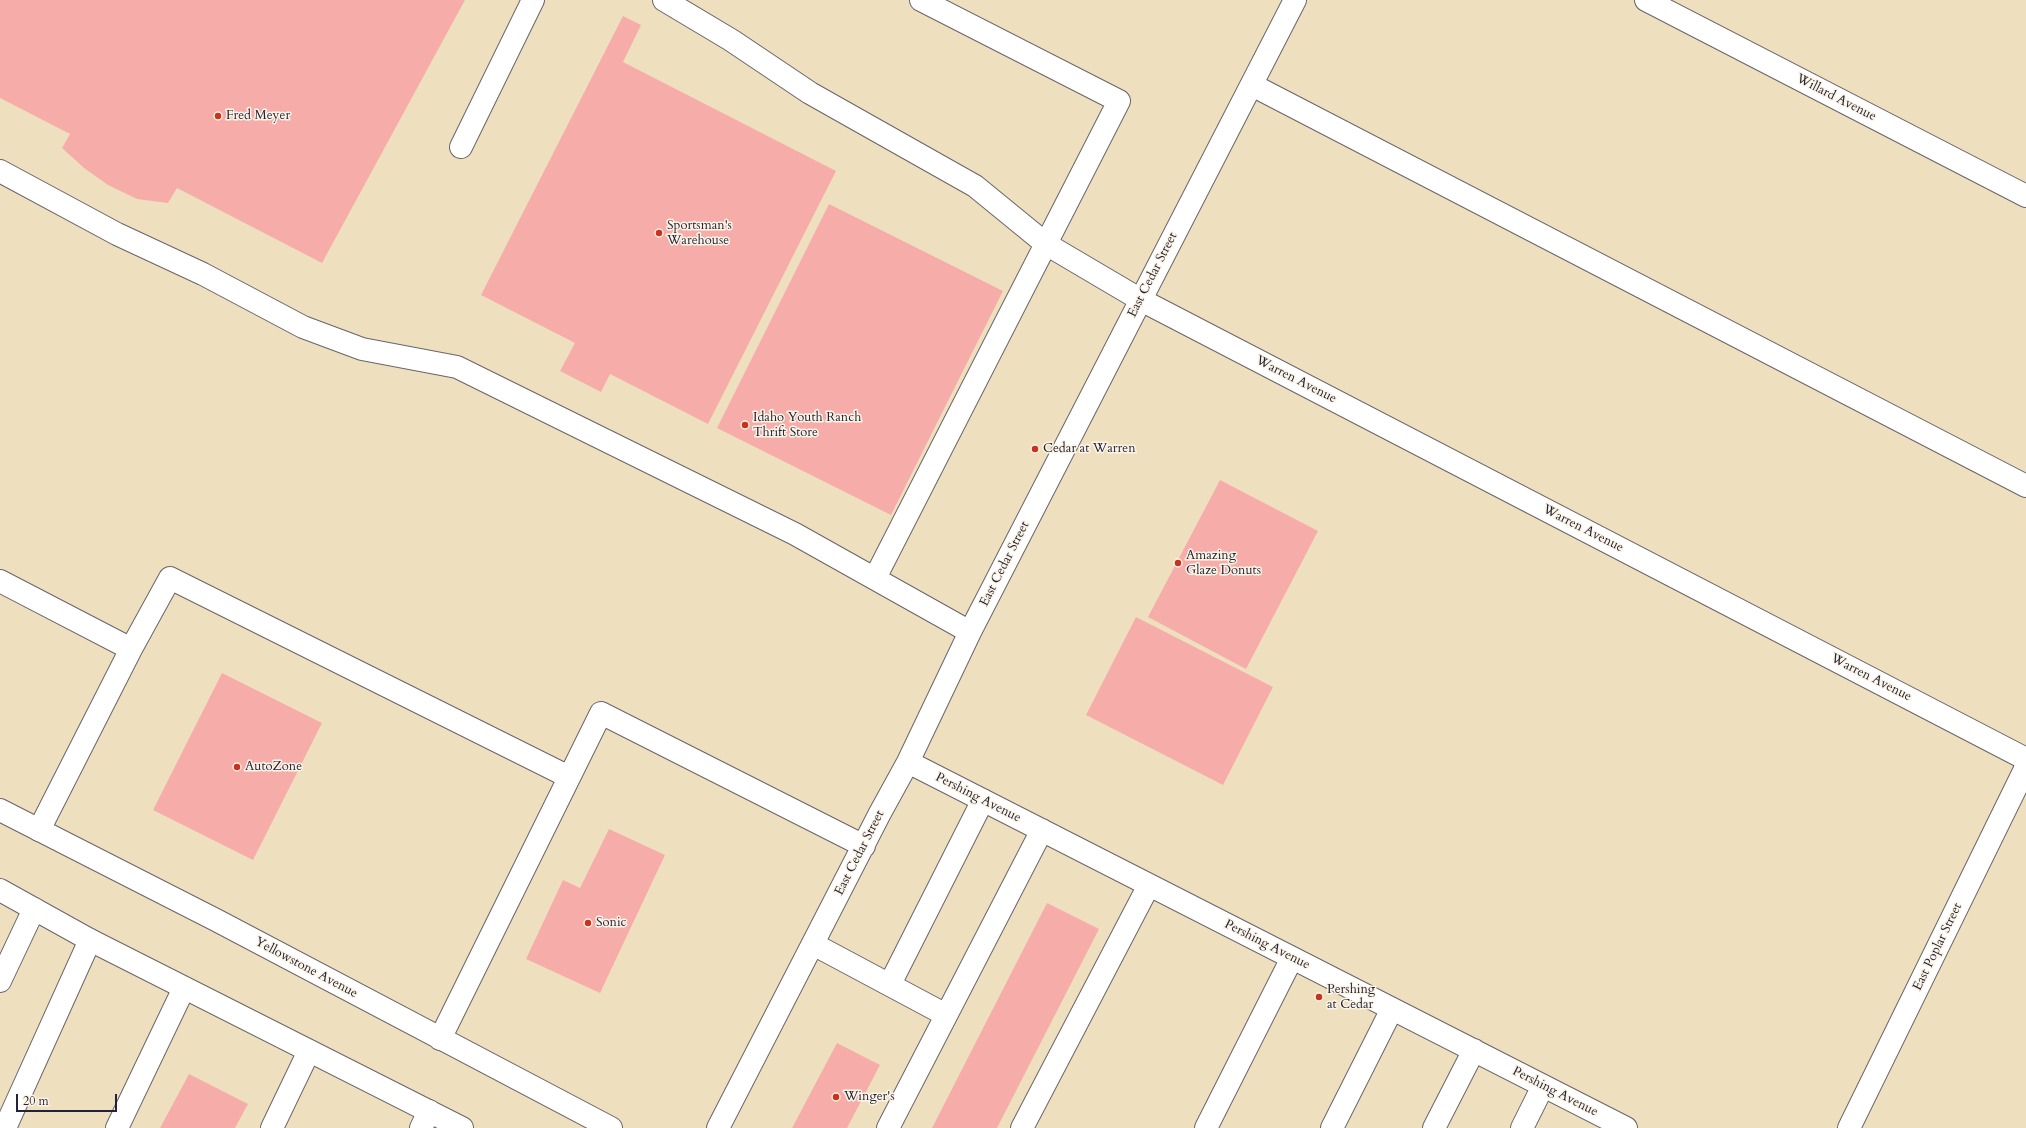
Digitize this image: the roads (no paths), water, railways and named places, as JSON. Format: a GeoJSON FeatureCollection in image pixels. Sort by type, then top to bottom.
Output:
{"type":"FeatureCollection","features":[{"type":"Feature","properties":{"kind":"street"},"geometry":{"type":"LineString","coordinates":[[461,147],[533,0]]}},
{"type":"Feature","properties":{"kind":"street","name":"Warren Avenue"},"geometry":{"type":"LineString","coordinates":[[664,0],[731,40],[810,93],[974,186],[1046,244],[1141,300],[2026,759]]}},
{"type":"Feature","properties":{"kind":"street"},"geometry":{"type":"LineString","coordinates":[[875,578],[1119,102],[921,0]]}},
{"type":"Feature","properties":{"kind":"street","name":"East Cedar Street"},"geometry":{"type":"LineString","coordinates":[[718,1128],[864,846],[880,812],[908,762],[970,632],[1252,85],[1294,0]]}},
{"type":"Feature","properties":{"kind":"street","name":"Willard Avenue"},"geometry":{"type":"LineString","coordinates":[[1646,0],[2026,196]]}},
{"type":"Feature","properties":{"kind":"street"},"geometry":{"type":"LineString","coordinates":[[1252,85],[2026,486]]}},
{"type":"Feature","properties":{"kind":"street"},"geometry":{"type":"LineString","coordinates":[[0,172],[117,234],[203,274],[303,327],[362,349],[457,367],[795,534],[970,632]]}},
{"type":"Feature","properties":{"kind":"street"},"geometry":{"type":"LineString","coordinates":[[38,830],[131,649],[170,578],[569,777]]}},
{"type":"Feature","properties":{"kind":"street"},"geometry":{"type":"LineString","coordinates":[[0,580],[131,649]]}},
{"type":"Feature","properties":{"kind":"street"},"geometry":{"type":"LineString","coordinates":[[440,1039],[601,713],[864,846]]}},
{"type":"Feature","properties":{"kind":"street","name":"Pershing Avenue"},"geometry":{"type":"LineString","coordinates":[[908,762],[1626,1128]]}},
{"type":"Feature","properties":{"kind":"street","name":"East Poplar Street"},"geometry":{"type":"LineString","coordinates":[[1849,1128],[2026,767]]}},
{"type":"Feature","properties":{"kind":"street"},"geometry":{"type":"LineString","coordinates":[[890,984],[983,800]]}},
{"type":"Feature","properties":{"kind":"street","name":"Yellowstone Avenue"},"geometry":{"type":"LineString","coordinates":[[0,810],[216,920],[611,1128]]}},
{"type":"Feature","properties":{"kind":"street"},"geometry":{"type":"LineString","coordinates":[[888,1128],[1042,830]]}},
{"type":"Feature","properties":{"kind":"street"},"geometry":{"type":"LineString","coordinates":[[1022,1128],[1149,885]]}},
{"type":"Feature","properties":{"kind":"street"},"geometry":{"type":"LineString","coordinates":[[0,890],[90,940],[309,1051],[425,1120],[462,1128]]}},
{"type":"Feature","properties":{"kind":"street"},"geometry":{"type":"LineString","coordinates":[[0,981],[34,909]]}},
{"type":"Feature","properties":{"kind":"street"},"geometry":{"type":"LineString","coordinates":[[5,1128],[90,940]]}},
{"type":"Feature","properties":{"kind":"street"},"geometry":{"type":"LineString","coordinates":[[813,944],[946,1015]]}},
{"type":"Feature","properties":{"kind":"street"},"geometry":{"type":"LineString","coordinates":[[1206,1128],[1292,958]]}},
{"type":"Feature","properties":{"kind":"street"},"geometry":{"type":"LineString","coordinates":[[117,1128],[184,988]]}},
{"type":"Feature","properties":{"kind":"street"},"geometry":{"type":"LineString","coordinates":[[1332,1128],[1392,1009]]}},
{"type":"Feature","properties":{"kind":"street"},"geometry":{"type":"LineString","coordinates":[[1434,1128],[1474,1050]]}},
{"type":"Feature","properties":{"kind":"street"},"geometry":{"type":"LineString","coordinates":[[272,1128],[309,1051]]}},
{"type":"Feature","properties":{"kind":"street"},"geometry":{"type":"LineString","coordinates":[[1522,1128],[1543,1086]]}},
{"type":"Feature","properties":{"kind":"place","name":"Fred Meyer"},"geometry":{"type":"Point","coordinates":[218,116]}},
{"type":"Feature","properties":{"kind":"place","name":"Sportsman's Warehouse"},"geometry":{"type":"Point","coordinates":[659,233]}},
{"type":"Feature","properties":{"kind":"place","name":"Idaho Youth Ranch Thrift Store"},"geometry":{"type":"Point","coordinates":[745,425]}},
{"type":"Feature","properties":{"kind":"place","name":"Cedar at Warren"},"geometry":{"type":"Point","coordinates":[1035,449]}},
{"type":"Feature","properties":{"kind":"place","name":"Amazing Glaze Donuts"},"geometry":{"type":"Point","coordinates":[1178,563]}},
{"type":"Feature","properties":{"kind":"place","name":"AutoZone"},"geometry":{"type":"Point","coordinates":[237,767]}},
{"type":"Feature","properties":{"kind":"place","name":"Sonic"},"geometry":{"type":"Point","coordinates":[588,923]}},
{"type":"Feature","properties":{"kind":"place","name":"Pershing at Cedar"},"geometry":{"type":"Point","coordinates":[1319,997]}},
{"type":"Feature","properties":{"kind":"place","name":"Winger's"},"geometry":{"type":"Point","coordinates":[836,1097]}}]}
